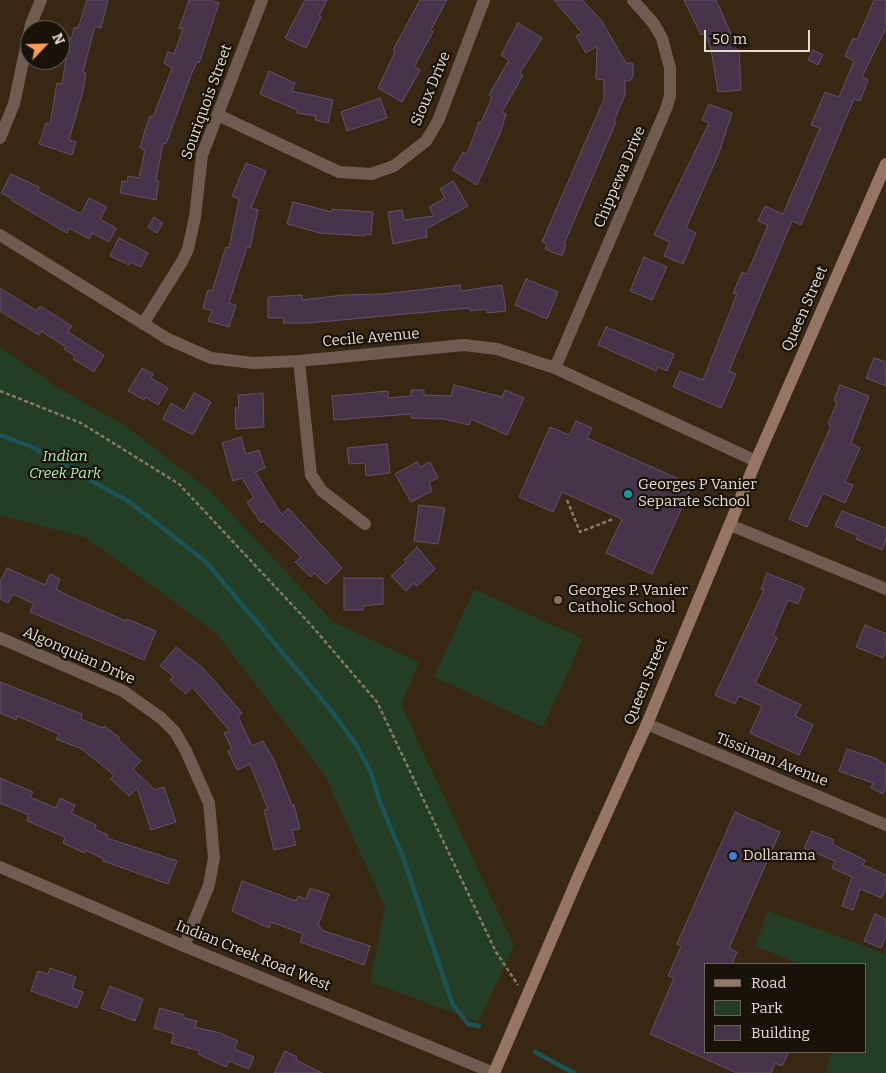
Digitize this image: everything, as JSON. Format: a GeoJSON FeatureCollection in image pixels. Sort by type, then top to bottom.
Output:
{"type":"FeatureCollection","features":[{"type":"Feature","properties":{"kind":"main road","name":"Queen Street"},"geometry":{"type":"LineString","coordinates":[[494,1073],[647,724],[756,460],[886,164]]}},
{"type":"Feature","properties":{"kind":"street"},"geometry":{"type":"LineString","coordinates":[[0,138],[14,104],[31,24],[41,0]]}},
{"type":"Feature","properties":{"kind":"street","name":"Souriquois Street"},"geometry":{"type":"LineString","coordinates":[[143,324],[183,260],[188,248],[195,217],[202,154],[262,0]]}},
{"type":"Feature","properties":{"kind":"street","name":"Sioux Drive"},"geometry":{"type":"LineString","coordinates":[[218,116],[339,172],[371,174],[394,166],[426,141],[438,121],[484,0]]}},
{"type":"Feature","properties":{"kind":"street","name":"Chippewa Drive"},"geometry":{"type":"LineString","coordinates":[[555,368],[670,96],[670,68],[662,38],[654,24],[633,0]]}},
{"type":"Feature","properties":{"kind":"street","name":"Cecile Avenue"},"geometry":{"type":"LineString","coordinates":[[0,235],[168,339],[211,358],[253,363],[299,361],[464,346],[497,348],[555,368],[756,460]]}},
{"type":"Feature","properties":{"kind":"street"},"geometry":{"type":"LineString","coordinates":[[299,361],[311,475],[322,491],[365,524]]}},
{"type":"Feature","properties":{"kind":"street"},"geometry":{"type":"LineString","coordinates":[[730,525],[886,589]]}},
{"type":"Feature","properties":{"kind":"street","name":"Algonquian Drive"},"geometry":{"type":"LineString","coordinates":[[0,638],[123,691],[161,718],[175,732],[197,771],[209,803],[214,852],[209,885],[184,946]]}},
{"type":"Feature","properties":{"kind":"street","name":"Tissiman Avenue"},"geometry":{"type":"LineString","coordinates":[[647,724],[886,825]]}},
{"type":"Feature","properties":{"kind":"street","name":"Indian Creek Road West"},"geometry":{"type":"LineString","coordinates":[[0,867],[184,946],[494,1073]]}},
{"type":"Feature","properties":{"kind":"path"},"geometry":{"type":"LineString","coordinates":[[0,392],[81,423],[178,484],[312,626],[377,702],[496,952],[526,998]]}},
{"type":"Feature","properties":{"kind":"path"},"geometry":{"type":"LineString","coordinates":[[567,500],[580,532],[613,519]]}},
{"type":"Feature","properties":{"kind":"green space","name":"Indian Creek Park"},"geometry":{"type":"Polygon","coordinates":[[[0,347],[58,388],[126,426],[211,492],[333,622],[419,662],[401,705],[514,946],[478,1022],[370,982],[385,907],[324,774],[216,633],[87,538],[0,515],[0,347]]]}},
{"type":"Feature","properties":{"kind":"green space"},"geometry":{"type":"Polygon","coordinates":[[[474,589],[583,639],[543,727],[434,677],[474,589]]]}},
{"type":"Feature","properties":{"kind":"green space"},"geometry":{"type":"Polygon","coordinates":[[[768,911],[886,954],[886,1073],[825,1073],[832,1053],[866,1053],[866,963],[797,963],[755,946],[768,911]]]}},
{"type":"Feature","properties":{"kind":"building"},"geometry":{"type":"Polygon","coordinates":[[[87,0],[108,0],[101,28],[95,26],[83,72],[86,73],[83,91],[69,140],[76,142],[72,155],[39,144],[46,123],[50,124],[57,83],[62,84],[64,70],[70,70],[70,38],[74,28],[78,28],[87,0]]]}},
{"type":"Feature","properties":{"kind":"building"},"geometry":{"type":"Polygon","coordinates":[[[189,0],[209,0],[219,3],[199,63],[197,62],[191,75],[166,144],[163,143],[156,181],[159,181],[156,200],[120,193],[122,181],[127,182],[128,176],[139,178],[145,150],[140,148],[145,130],[150,116],[153,117],[172,68],[164,63],[168,52],[174,54],[183,29],[179,28],[189,0]]]}},
{"type":"Feature","properties":{"kind":"building"},"geometry":{"type":"Polygon","coordinates":[[[305,0],[327,0],[306,48],[285,38],[305,0]]]}},
{"type":"Feature","properties":{"kind":"building"},"geometry":{"type":"Polygon","coordinates":[[[420,0],[447,0],[431,30],[433,32],[414,67],[420,70],[402,102],[378,88],[395,52],[393,50],[420,0]]]}},
{"type":"Feature","properties":{"kind":"building"},"geometry":{"type":"Polygon","coordinates":[[[554,0],[582,0],[601,20],[626,63],[633,63],[633,75],[631,80],[625,81],[625,95],[614,121],[616,122],[564,244],[566,245],[562,256],[545,249],[547,244],[542,242],[604,99],[604,80],[596,79],[597,46],[586,53],[576,36],[582,33],[554,0]]]}},
{"type":"Feature","properties":{"kind":"building"},"geometry":{"type":"Polygon","coordinates":[[[684,0],[716,0],[739,52],[741,90],[718,92],[711,49],[705,33],[701,35],[684,0]]]}},
{"type":"Feature","properties":{"kind":"building"},"geometry":{"type":"Polygon","coordinates":[[[874,0],[886,0],[886,28],[862,77],[868,80],[860,101],[854,99],[801,225],[792,221],[729,371],[736,374],[721,408],[673,387],[680,371],[703,380],[737,294],[733,293],[742,272],[747,274],[768,225],[758,221],[765,206],[783,214],[820,128],[811,125],[825,92],[839,97],[854,61],[845,56],[853,38],[857,40],[874,0]]]}},
{"type":"Feature","properties":{"kind":"building"},"geometry":{"type":"Polygon","coordinates":[[[518,23],[542,38],[520,73],[523,75],[502,112],[506,114],[501,131],[477,185],[453,170],[463,152],[467,154],[479,122],[481,123],[492,97],[489,95],[509,60],[501,55],[518,23]]]}},
{"type":"Feature","properties":{"kind":"building"},"geometry":{"type":"Polygon","coordinates":[[[813,50],[823,55],[818,65],[808,60],[813,50]]]}},
{"type":"Feature","properties":{"kind":"building"},"geometry":{"type":"Polygon","coordinates":[[[269,71],[295,83],[292,91],[333,100],[328,123],[315,120],[316,116],[297,113],[297,110],[260,94],[269,71]]]}},
{"type":"Feature","properties":{"kind":"building"},"geometry":{"type":"Polygon","coordinates":[[[380,98],[387,118],[347,131],[341,112],[380,98]]]}},
{"type":"Feature","properties":{"kind":"building"},"geometry":{"type":"Polygon","coordinates":[[[709,104],[732,113],[719,153],[686,228],[696,233],[683,264],[664,256],[670,242],[654,235],[709,123],[702,120],[709,104]]]}},
{"type":"Feature","properties":{"kind":"building"},"geometry":{"type":"Polygon","coordinates":[[[246,163],[266,171],[251,208],[258,210],[250,248],[247,247],[229,303],[236,305],[229,327],[208,321],[212,311],[203,308],[208,290],[212,291],[226,247],[229,248],[239,199],[232,196],[246,163]]]}},
{"type":"Feature","properties":{"kind":"building"},"geometry":{"type":"Polygon","coordinates":[[[11,174],[39,187],[38,191],[81,214],[89,198],[107,207],[100,219],[116,228],[109,242],[92,233],[89,239],[69,228],[67,233],[11,200],[12,198],[1,193],[11,174]]]}},
{"type":"Feature","properties":{"kind":"building"},"geometry":{"type":"Polygon","coordinates":[[[453,181],[468,206],[426,229],[427,237],[393,244],[388,212],[402,210],[404,220],[434,216],[429,207],[445,198],[440,189],[453,181]]]}},
{"type":"Feature","properties":{"kind":"building"},"geometry":{"type":"Polygon","coordinates":[[[293,202],[332,212],[332,209],[373,212],[371,235],[320,233],[287,224],[293,202]]]}},
{"type":"Feature","properties":{"kind":"building"},"geometry":{"type":"Polygon","coordinates":[[[154,217],[163,223],[157,233],[148,227],[154,217]]]}},
{"type":"Feature","properties":{"kind":"building"},"geometry":{"type":"Polygon","coordinates":[[[119,238],[148,253],[141,267],[130,262],[129,265],[110,256],[119,238]]]}},
{"type":"Feature","properties":{"kind":"building"},"geometry":{"type":"Polygon","coordinates":[[[644,257],[667,267],[652,300],[630,291],[644,257]]]}},
{"type":"Feature","properties":{"kind":"building"},"geometry":{"type":"Polygon","coordinates":[[[526,279],[558,292],[547,319],[515,305],[526,279]]]}},
{"type":"Feature","properties":{"kind":"building"},"geometry":{"type":"Polygon","coordinates":[[[460,285],[461,291],[502,285],[506,311],[487,313],[486,309],[471,311],[470,308],[309,323],[283,323],[284,318],[268,318],[268,297],[302,295],[302,300],[343,295],[383,294],[460,285]]]}},
{"type":"Feature","properties":{"kind":"building"},"geometry":{"type":"Polygon","coordinates":[[[0,288],[37,311],[40,306],[72,326],[68,332],[104,355],[94,372],[73,359],[75,356],[64,349],[66,347],[41,331],[39,335],[0,311],[0,288]]]}},
{"type":"Feature","properties":{"kind":"building"},"geometry":{"type":"Polygon","coordinates":[[[606,327],[674,354],[667,371],[658,367],[656,371],[598,345],[606,327]]]}},
{"type":"Feature","properties":{"kind":"building"},"geometry":{"type":"Polygon","coordinates":[[[874,358],[886,362],[886,386],[866,378],[874,358]]]}},
{"type":"Feature","properties":{"kind":"building"},"geometry":{"type":"Polygon","coordinates":[[[142,368],[153,374],[151,378],[168,388],[158,405],[145,397],[144,400],[128,391],[142,368]]]}},
{"type":"Feature","properties":{"kind":"building"},"geometry":{"type":"Polygon","coordinates":[[[454,385],[502,397],[505,390],[524,398],[507,435],[471,419],[469,425],[444,419],[411,418],[411,414],[334,420],[332,396],[388,391],[388,398],[411,396],[411,390],[424,390],[424,395],[451,396],[454,385]]]}},
{"type":"Feature","properties":{"kind":"building"},"geometry":{"type":"Polygon","coordinates":[[[840,385],[869,396],[851,443],[860,448],[845,482],[853,485],[845,503],[823,493],[807,527],[789,519],[831,426],[828,424],[837,402],[834,400],[840,385]]]}},
{"type":"Feature","properties":{"kind":"building"},"geometry":{"type":"Polygon","coordinates":[[[194,393],[211,402],[193,435],[163,419],[171,403],[184,411],[194,393]]]}},
{"type":"Feature","properties":{"kind":"building"},"geometry":{"type":"Polygon","coordinates":[[[263,393],[264,427],[236,429],[235,408],[239,408],[238,395],[263,393]]]}},
{"type":"Feature","properties":{"kind":"building","name":"Georges P Vanier Separate School"},"geometry":{"type":"Polygon","coordinates":[[[576,421],[592,428],[587,438],[692,485],[652,574],[606,553],[622,519],[562,492],[553,512],[519,497],[550,427],[569,435],[576,421]]]}},
{"type":"Feature","properties":{"kind":"building"},"geometry":{"type":"Polygon","coordinates":[[[241,437],[246,454],[259,450],[265,468],[255,472],[282,515],[288,508],[342,568],[326,584],[314,573],[311,577],[295,562],[301,557],[263,521],[261,523],[247,502],[254,498],[242,478],[233,481],[222,443],[241,437]]]}},
{"type":"Feature","properties":{"kind":"building"},"geometry":{"type":"Polygon","coordinates":[[[387,444],[390,473],[366,476],[365,463],[349,464],[347,448],[387,444]]]}},
{"type":"Feature","properties":{"kind":"building"},"geometry":{"type":"Polygon","coordinates":[[[417,462],[420,467],[430,462],[438,478],[429,482],[432,491],[411,502],[395,474],[417,462]]]}},
{"type":"Feature","properties":{"kind":"building"},"geometry":{"type":"Polygon","coordinates":[[[419,505],[445,508],[438,544],[414,541],[419,505]]]}},
{"type":"Feature","properties":{"kind":"building"},"geometry":{"type":"Polygon","coordinates":[[[842,511],[886,528],[886,539],[882,550],[856,539],[858,536],[835,526],[842,511]]]}},
{"type":"Feature","properties":{"kind":"building"},"geometry":{"type":"Polygon","coordinates":[[[417,547],[435,569],[417,586],[414,583],[406,591],[391,576],[406,562],[404,560],[417,547]]]}},
{"type":"Feature","properties":{"kind":"building"},"geometry":{"type":"Polygon","coordinates":[[[7,568],[45,585],[50,574],[60,579],[56,589],[69,596],[126,621],[127,619],[156,631],[144,660],[30,612],[34,604],[13,594],[8,603],[0,599],[0,582],[7,568]]]}},
{"type":"Feature","properties":{"kind":"building"},"geometry":{"type":"Polygon","coordinates":[[[767,573],[804,588],[798,604],[788,600],[773,635],[777,638],[755,683],[801,705],[795,716],[813,725],[799,755],[750,733],[762,706],[739,696],[735,704],[715,695],[764,590],[761,589],[767,573]]]}},
{"type":"Feature","properties":{"kind":"building"},"geometry":{"type":"Polygon","coordinates":[[[344,578],[383,578],[383,604],[363,606],[363,610],[344,610],[344,578]]]}},
{"type":"Feature","properties":{"kind":"building"},"geometry":{"type":"Polygon","coordinates":[[[865,625],[886,634],[886,650],[883,658],[856,647],[865,625]]]}},
{"type":"Feature","properties":{"kind":"building"},"geometry":{"type":"Polygon","coordinates":[[[176,647],[204,669],[242,713],[238,717],[252,746],[263,741],[274,760],[292,805],[294,805],[300,829],[292,830],[296,845],[274,850],[264,810],[268,809],[250,764],[237,770],[228,751],[232,749],[224,733],[230,731],[192,687],[186,694],[170,680],[173,676],[160,666],[176,647]]]}},
{"type":"Feature","properties":{"kind":"building"},"geometry":{"type":"Polygon","coordinates":[[[0,682],[82,714],[81,719],[103,728],[104,726],[120,738],[118,739],[141,761],[133,769],[155,790],[164,787],[176,822],[151,830],[137,788],[129,796],[111,779],[114,775],[82,749],[56,739],[59,734],[17,716],[16,720],[0,713],[0,682]]]}},
{"type":"Feature","properties":{"kind":"building"},"geometry":{"type":"Polygon","coordinates":[[[847,749],[875,758],[886,765],[886,786],[883,794],[871,788],[873,783],[839,771],[847,749]]]}},
{"type":"Feature","properties":{"kind":"building"},"geometry":{"type":"Polygon","coordinates":[[[0,778],[33,792],[30,797],[56,808],[60,798],[75,805],[71,813],[96,825],[95,829],[108,835],[107,838],[177,861],[168,884],[103,861],[104,859],[85,850],[84,853],[63,843],[65,837],[27,821],[29,815],[0,803],[0,778]]]}},
{"type":"Feature","properties":{"kind":"building"},"geometry":{"type":"Polygon","coordinates":[[[735,812],[780,832],[729,948],[737,952],[732,963],[704,963],[704,1053],[788,1053],[782,1066],[775,1063],[771,1073],[737,1073],[650,1034],[674,978],[668,976],[681,946],[677,944],[735,812]]]}},
{"type":"Feature","properties":{"kind":"building"},"geometry":{"type":"Polygon","coordinates":[[[812,831],[834,840],[832,844],[865,860],[863,865],[886,875],[886,888],[882,898],[860,889],[853,910],[842,906],[852,877],[832,868],[835,861],[804,848],[812,831]]]}},
{"type":"Feature","properties":{"kind":"building"},"geometry":{"type":"Polygon","coordinates":[[[242,881],[296,901],[298,896],[306,899],[310,888],[329,894],[318,926],[322,928],[321,930],[370,946],[364,965],[300,942],[303,934],[271,922],[269,928],[232,911],[242,881]]]}},
{"type":"Feature","properties":{"kind":"building"},"geometry":{"type":"Polygon","coordinates":[[[875,914],[886,919],[886,935],[881,948],[864,941],[875,914]]]}},
{"type":"Feature","properties":{"kind":"building"},"geometry":{"type":"Polygon","coordinates":[[[50,968],[76,977],[72,988],[83,992],[77,1008],[31,991],[38,971],[48,974],[50,968]]]}},
{"type":"Feature","properties":{"kind":"building"},"geometry":{"type":"Polygon","coordinates":[[[110,986],[143,999],[135,1021],[101,1008],[110,986]]]}},
{"type":"Feature","properties":{"kind":"building"},"geometry":{"type":"Polygon","coordinates":[[[160,1008],[197,1021],[195,1027],[220,1033],[238,1041],[234,1049],[254,1057],[249,1069],[229,1061],[226,1067],[198,1054],[200,1051],[171,1043],[174,1034],[154,1028],[160,1008]]]}},
{"type":"Feature","properties":{"kind":"building"},"geometry":{"type":"Polygon","coordinates":[[[285,1051],[297,1057],[296,1060],[322,1073],[274,1073],[285,1051]]]}},
{"type":"Feature","properties":{"kind":"waterway"},"geometry":{"type":"LineString","coordinates":[[0,435],[32,447],[131,503],[206,562],[330,709],[357,746],[371,773],[380,802],[403,857],[452,1003],[468,1024],[479,1026]]}},
{"type":"Feature","properties":{"kind":"waterway"},"geometry":{"type":"LineString","coordinates":[[535,1052],[574,1073]]}},
{"type":"Feature","properties":{"kind":"place","name":"Georges P Vanier Separate School"},"geometry":{"type":"Point","coordinates":[628,494]}},
{"type":"Feature","properties":{"kind":"place","name":"Georges P. Vanier Catholic School"},"geometry":{"type":"Point","coordinates":[558,600]}},
{"type":"Feature","properties":{"kind":"place","name":"Dollarama"},"geometry":{"type":"Point","coordinates":[733,856]}}]}
